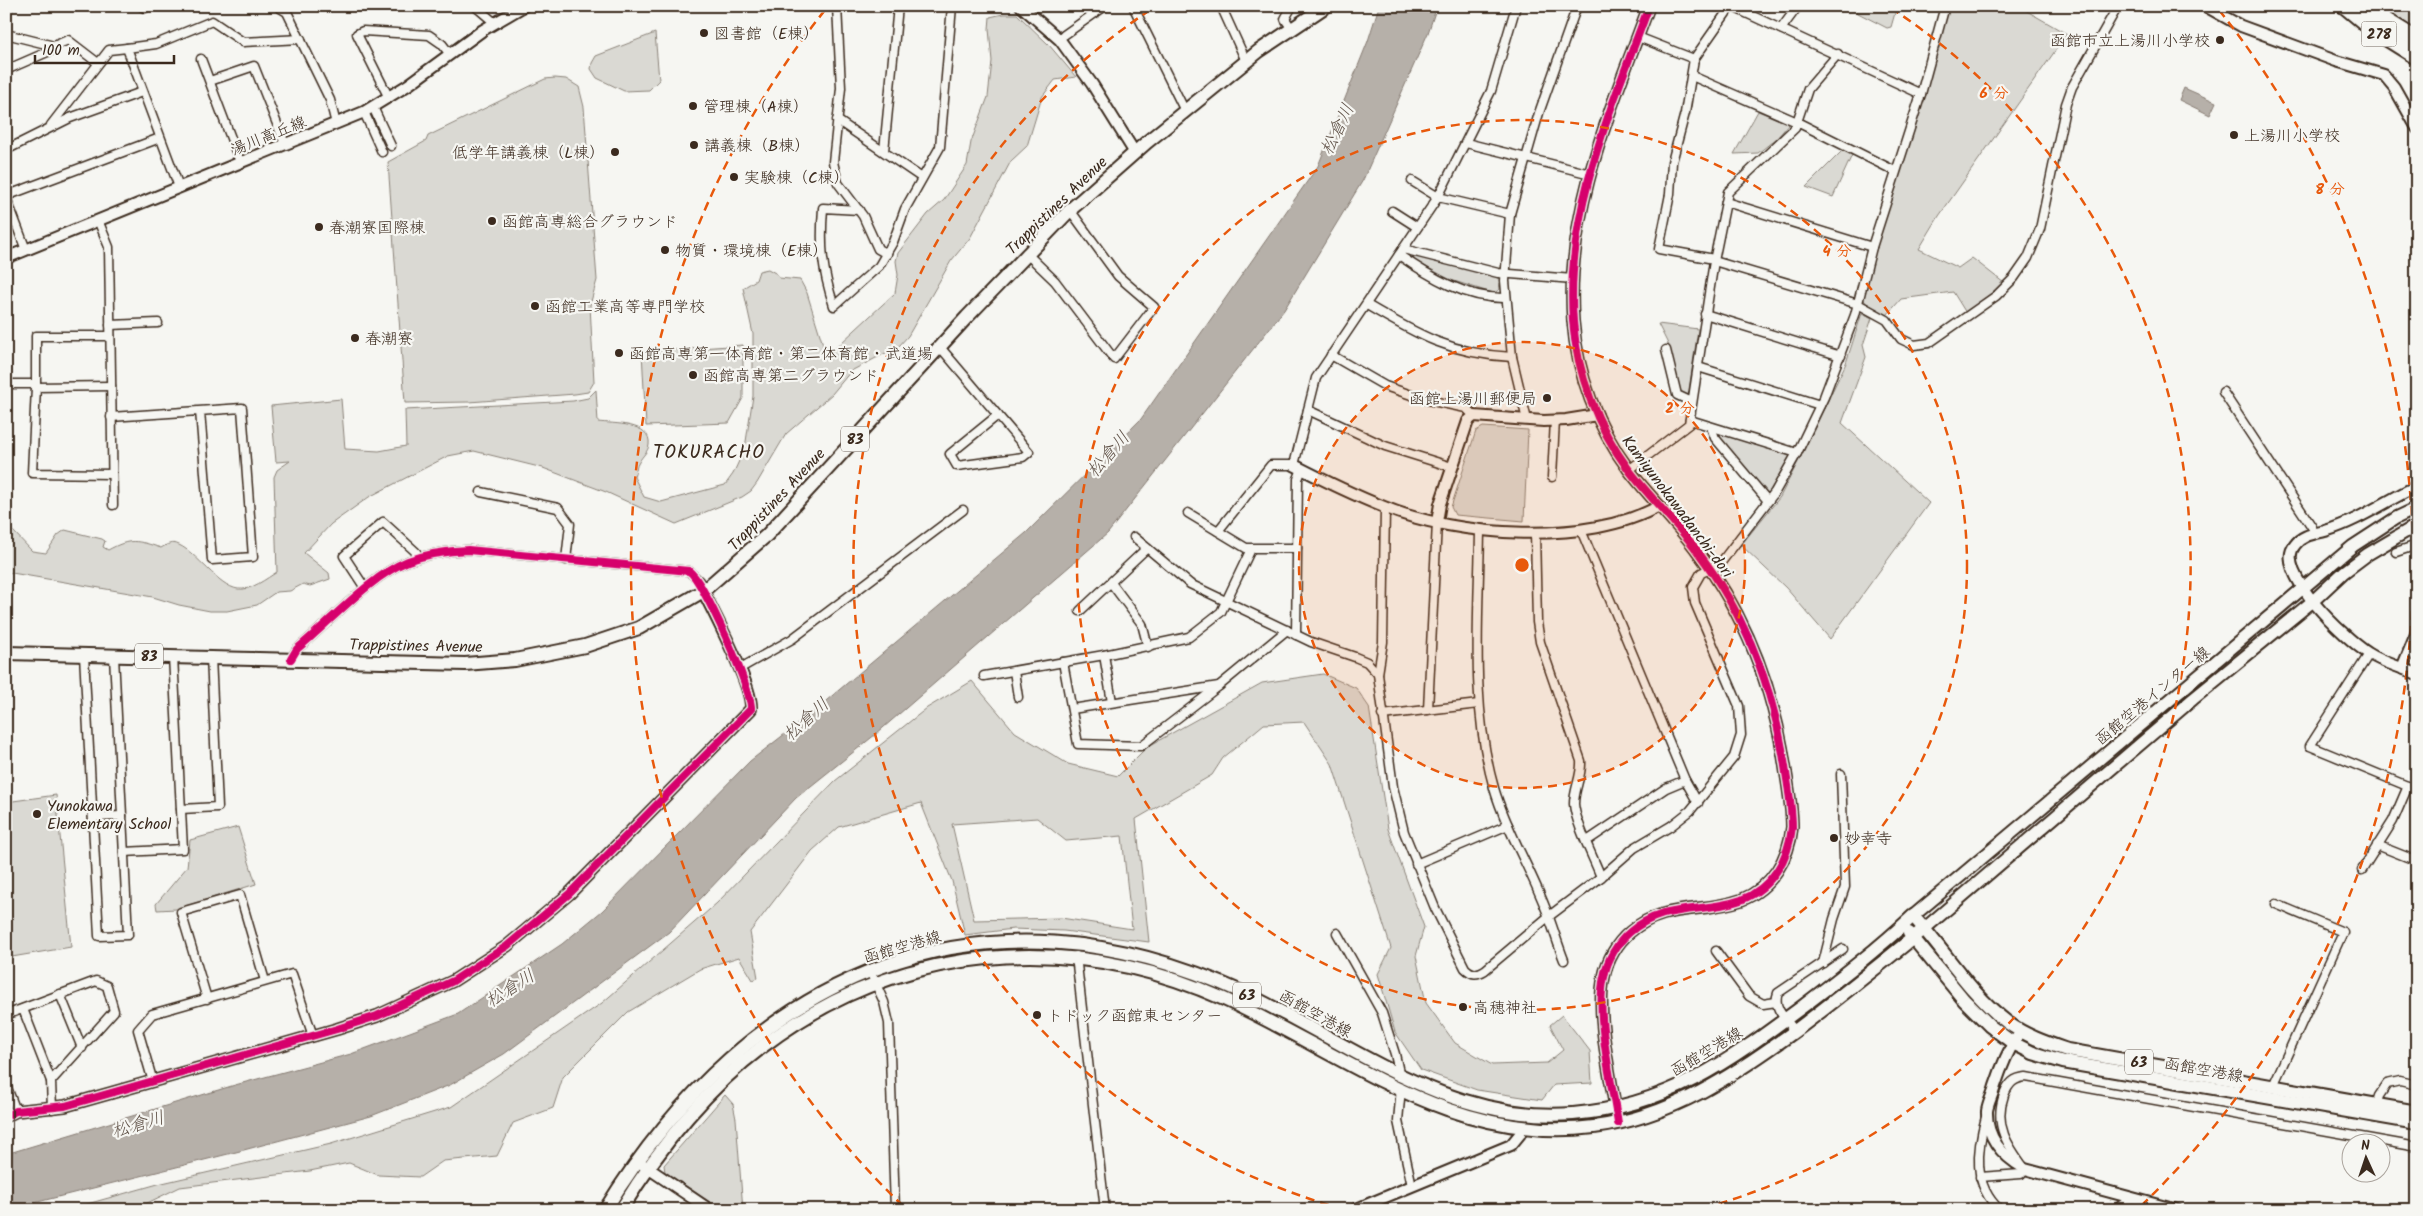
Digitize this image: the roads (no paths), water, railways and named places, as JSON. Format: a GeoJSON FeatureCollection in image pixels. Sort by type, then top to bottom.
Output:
{"type":"FeatureCollection","features":[{"type":"Feature","properties":{"kind":"highway","name":"278"},"geometry":{"type":"LineString","coordinates":[[2345,6],[2374,30],[2417,57]]}},
{"type":"Feature","properties":{"kind":"highway","name":"278"},"geometry":{"type":"LineString","coordinates":[[2362,6],[2417,40]]}},
{"type":"Feature","properties":{"kind":"main road","name":"Trappistines Avenue"},"geometry":{"type":"LineString","coordinates":[[6,653],[465,664],[515,660],[585,646],[639,628],[703,591],[767,535],[1026,254],[1070,210],[1136,152],[1246,61],[1326,6]]}},
{"type":"Feature","properties":{"kind":"main road","name":"函館空港インター線"},"geometry":{"type":"LineString","coordinates":[[1909,920],[2304,588],[2374,532],[2417,508]]}},
{"type":"Feature","properties":{"kind":"main road","name":"函館空港インター線"},"geometry":{"type":"LineString","coordinates":[[1924,928],[2193,699],[2313,601],[2344,572],[2368,554],[2417,525]]}},
{"type":"Feature","properties":{"kind":"main road","name":"函館空港線"},"geometry":{"type":"LineString","coordinates":[[1909,920],[1924,928],[1974,990],[1996,1013],[2021,1031],[2067,1050],[2272,1086],[2375,1110],[2417,1123]]}},
{"type":"Feature","properties":{"kind":"main road","name":"函館空港線"},"geometry":{"type":"LineString","coordinates":[[1909,920],[1912,938],[1964,1000],[1990,1026],[2013,1043],[2034,1053],[2063,1062],[2375,1110],[2417,1112]]}},
{"type":"Feature","properties":{"kind":"main road","name":"函館空港線"},"geometry":{"type":"LineString","coordinates":[[605,1210],[643,1165],[698,1107],[760,1048],[815,1011],[872,977],[966,960],[1076,951],[1133,953],[1192,971],[1257,1000],[1400,1076],[1460,1100],[1524,1113],[1570,1114],[1616,1108],[1660,1095],[1707,1074],[1786,1019],[1872,952],[1909,920]]}},
{"type":"Feature","properties":{"kind":"main road","name":"函館空港線"},"geometry":{"type":"LineString","coordinates":[[1076,951],[1142,969],[1224,999],[1402,1092],[1455,1112],[1494,1123],[1567,1129],[1618,1123],[1664,1110],[1697,1096],[1758,1058],[1924,928]]}},
{"type":"Feature","properties":{"kind":"main road","name":"函館空港線"},"geometry":{"type":"LineString","coordinates":[[621,1210],[643,1165]]}},
{"type":"Feature","properties":{"kind":"street"},"geometry":{"type":"LineString","coordinates":[[6,12],[8,6]]}},
{"type":"Feature","properties":{"kind":"street"},"geometry":{"type":"LineString","coordinates":[[141,6],[145,8],[146,6]]}},
{"type":"Feature","properties":{"kind":"street"},"geometry":{"type":"LineString","coordinates":[[277,6],[288,12],[330,100],[336,124]]}},
{"type":"Feature","properties":{"kind":"street"},"geometry":{"type":"LineString","coordinates":[[475,6],[495,23]]}},
{"type":"Feature","properties":{"kind":"street","name":"湯川高丘線"},"geometry":{"type":"LineString","coordinates":[[6,258],[336,124],[368,109],[389,98],[449,53],[524,6]]}},
{"type":"Feature","properties":{"kind":"street"},"geometry":{"type":"LineString","coordinates":[[837,6],[841,88],[833,162],[838,183],[858,210],[878,249],[887,254]]}},
{"type":"Feature","properties":{"kind":"street"},"geometry":{"type":"LineString","coordinates":[[884,152],[898,6]]}},
{"type":"Feature","properties":{"kind":"street"},"geometry":{"type":"LineString","coordinates":[[858,210],[845,211],[823,208],[820,241],[824,274],[834,306],[879,266],[887,254],[905,209],[940,147],[952,6]]}},
{"type":"Feature","properties":{"kind":"street"},"geometry":{"type":"LineString","coordinates":[[1021,6],[1060,40],[1092,84],[1136,152]]}},
{"type":"Feature","properties":{"kind":"street"},"geometry":{"type":"LineString","coordinates":[[1064,35],[1105,6]]}},
{"type":"Feature","properties":{"kind":"street"},"geometry":{"type":"LineString","coordinates":[[1133,6],[1185,111]]}},
{"type":"Feature","properties":{"kind":"street"},"geometry":{"type":"LineString","coordinates":[[1221,6],[1246,61]]}},
{"type":"Feature","properties":{"kind":"street"},"geometry":{"type":"LineString","coordinates":[[1292,6],[1285,19],[1292,29]]}},
{"type":"Feature","properties":{"kind":"street"},"geometry":{"type":"LineString","coordinates":[[1296,635],[1298,467],[1316,378],[1438,197],[1491,91],[1516,6]]}},
{"type":"Feature","properties":{"kind":"street"},"geometry":{"type":"LineString","coordinates":[[1527,420],[1512,357],[1506,298],[1505,273],[1510,214],[1550,80],[1577,6]]}},
{"type":"Feature","properties":{"kind":"street","name":"Kamiyunokawadanchi-dori"},"geometry":{"type":"LineString","coordinates":[[1618,1123],[1601,996],[1606,968],[1619,943],[1640,924],[1657,915],[1731,902],[1751,894],[1778,869],[1790,843],[1792,816],[1775,708],[1742,624],[1711,570],[1692,544],[1629,470],[1597,415],[1588,391],[1577,350],[1573,278],[1580,221],[1591,174],[1614,102],[1649,6]]}},
{"type":"Feature","properties":{"kind":"street"},"geometry":{"type":"LineString","coordinates":[[1920,94],[1838,54],[1731,6],[1694,59],[1692,76],[1672,162],[1670,194],[1659,249],[1714,260],[1858,304],[1887,320],[1901,339],[1914,345],[1935,340],[2007,286],[2028,258],[2040,229],[2066,104],[2072,87],[2118,6]]}},
{"type":"Feature","properties":{"kind":"street"},"geometry":{"type":"LineString","coordinates":[[1781,29],[1798,6]]}},
{"type":"Feature","properties":{"kind":"street"},"geometry":{"type":"LineString","coordinates":[[1385,508],[1383,649],[1378,674],[1393,787],[1404,832],[1434,908],[1465,968],[1471,973],[1477,974],[1485,970],[1548,917],[1602,877],[1634,848],[1670,826],[1698,803],[1734,757],[1741,735],[1740,712],[1736,698],[1694,598],[1693,587],[1696,578],[1701,573],[1719,565],[1768,501],[1797,454],[1820,405],[1858,304],[1894,171],[1920,94],[1945,6]]}},
{"type":"Feature","properties":{"kind":"street"},"geometry":{"type":"LineString","coordinates":[[2205,6],[2241,26],[2336,61],[2384,75],[2394,87],[2417,128]]}},
{"type":"Feature","properties":{"kind":"street"},"geometry":{"type":"LineString","coordinates":[[49,127],[109,50],[156,44],[212,21],[243,42],[302,40]]}},
{"type":"Feature","properties":{"kind":"street"},"geometry":{"type":"LineString","coordinates":[[389,98],[357,34],[363,31],[429,35],[442,44],[449,53]]}},
{"type":"Feature","properties":{"kind":"street"},"geometry":{"type":"LineString","coordinates":[[6,34],[54,46]]}},
{"type":"Feature","properties":{"kind":"street"},"geometry":{"type":"LineString","coordinates":[[1638,37],[1694,59]]}},
{"type":"Feature","properties":{"kind":"street"},"geometry":{"type":"LineString","coordinates":[[6,70],[52,50],[54,46],[68,40],[98,63]]}},
{"type":"Feature","properties":{"kind":"street"},"geometry":{"type":"LineString","coordinates":[[127,48],[179,187]]}},
{"type":"Feature","properties":{"kind":"street"},"geometry":{"type":"LineString","coordinates":[[1629,470],[1689,424],[1714,260],[1728,192],[1794,128],[1808,88],[1838,54]]}},
{"type":"Feature","properties":{"kind":"street"},"geometry":{"type":"LineString","coordinates":[[201,59],[240,162]]}},
{"type":"Feature","properties":{"kind":"street"},"geometry":{"type":"LineString","coordinates":[[210,81],[254,66],[285,144]]}},
{"type":"Feature","properties":{"kind":"street"},"geometry":{"type":"LineString","coordinates":[[1692,76],[1797,122],[1894,171]]}},
{"type":"Feature","properties":{"kind":"street"},"geometry":{"type":"LineString","coordinates":[[6,150],[49,127],[142,92]]}},
{"type":"Feature","properties":{"kind":"street"},"geometry":{"type":"LineString","coordinates":[[368,109],[391,146]]}},
{"type":"Feature","properties":{"kind":"street"},"geometry":{"type":"LineString","coordinates":[[368,109],[382,152]]}},
{"type":"Feature","properties":{"kind":"street"},"geometry":{"type":"LineString","coordinates":[[838,120],[922,178]]}},
{"type":"Feature","properties":{"kind":"street"},"geometry":{"type":"LineString","coordinates":[[26,250],[6,197],[160,138]]}},
{"type":"Feature","properties":{"kind":"street"},"geometry":{"type":"LineString","coordinates":[[1466,143],[1591,174]]}},
{"type":"Feature","properties":{"kind":"street"},"geometry":{"type":"LineString","coordinates":[[1412,181],[1438,197],[1510,214]]}},
{"type":"Feature","properties":{"kind":"street"},"geometry":{"type":"LineString","coordinates":[[1726,202],[1872,247]]}},
{"type":"Feature","properties":{"kind":"street"},"geometry":{"type":"LineString","coordinates":[[1026,254],[1055,281],[1114,359],[1154,307],[1118,276],[1070,210]]}},
{"type":"Feature","properties":{"kind":"street"},"geometry":{"type":"LineString","coordinates":[[1392,211],[1417,227]]}},
{"type":"Feature","properties":{"kind":"street"},"geometry":{"type":"LineString","coordinates":[[98,220],[109,247],[113,505]]}},
{"type":"Feature","properties":{"kind":"street"},"geometry":{"type":"LineString","coordinates":[[1401,252],[1505,273],[1573,278]]}},
{"type":"Feature","properties":{"kind":"street"},"geometry":{"type":"LineString","coordinates":[[1401,252],[1424,272],[1460,289],[1488,298],[1506,298]]}},
{"type":"Feature","properties":{"kind":"street"},"geometry":{"type":"LineString","coordinates":[[1367,305],[1408,329],[1439,343],[1473,353],[1512,357]]}},
{"type":"Feature","properties":{"kind":"street"},"geometry":{"type":"LineString","coordinates":[[1705,314],[1840,356]]}},
{"type":"Feature","properties":{"kind":"street"},"geometry":{"type":"LineString","coordinates":[[110,326],[158,323]]}},
{"type":"Feature","properties":{"kind":"street"},"geometry":{"type":"LineString","coordinates":[[110,336],[36,336],[32,473],[112,474]]}},
{"type":"Feature","properties":{"kind":"street"},"geometry":{"type":"LineString","coordinates":[[940,347],[1029,452],[1023,457],[957,466],[950,454],[998,416]]}},
{"type":"Feature","properties":{"kind":"street"},"geometry":{"type":"LineString","coordinates":[[1666,350],[1677,395],[1692,402]]}},
{"type":"Feature","properties":{"kind":"street"},"geometry":{"type":"LineString","coordinates":[[1331,355],[1385,386],[1422,399],[1466,408],[1474,416],[1555,420],[1597,415]]}},
{"type":"Feature","properties":{"kind":"street"},"geometry":{"type":"LineString","coordinates":[[1698,367],[1820,405]]}},
{"type":"Feature","properties":{"kind":"street"},"geometry":{"type":"LineString","coordinates":[[6,384],[111,386]]}},
{"type":"Feature","properties":{"kind":"street"},"geometry":{"type":"LineString","coordinates":[[2223,392],[2312,527]]}},
{"type":"Feature","properties":{"kind":"street"},"geometry":{"type":"LineString","coordinates":[[111,417],[242,408],[253,557],[212,560],[200,411]]}},
{"type":"Feature","properties":{"kind":"street"},"geometry":{"type":"LineString","coordinates":[[1308,410],[1385,446],[1452,467]]}},
{"type":"Feature","properties":{"kind":"street"},"geometry":{"type":"LineString","coordinates":[[1428,710],[1437,522],[1440,504],[1468,421],[1474,416]]}},
{"type":"Feature","properties":{"kind":"street"},"geometry":{"type":"LineString","coordinates":[[1552,477],[1555,420]]}},
{"type":"Feature","properties":{"kind":"street"},"geometry":{"type":"LineString","coordinates":[[1690,420],[1797,454]]}},
{"type":"Feature","properties":{"kind":"street"},"geometry":{"type":"LineString","coordinates":[[1711,427],[1715,438],[1768,501]]}},
{"type":"Feature","properties":{"kind":"street"},"geometry":{"type":"LineString","coordinates":[[1218,531],[1271,465],[1298,467],[1385,508],[1437,522],[1480,530],[1535,532],[1581,530],[1620,523],[1640,517],[1659,506]]}},
{"type":"Feature","properties":{"kind":"street"},"geometry":{"type":"LineString","coordinates":[[2417,486],[2360,518],[2306,536],[2299,540],[2290,552],[2290,563],[2304,588],[2313,601],[2351,641],[2369,654],[2417,674]]}},
{"type":"Feature","properties":{"kind":"street"},"geometry":{"type":"LineString","coordinates":[[481,492],[558,508],[570,524],[566,560]]}},
{"type":"Feature","properties":{"kind":"street"},"geometry":{"type":"LineString","coordinates":[[739,669],[792,639],[963,510]]}},
{"type":"Feature","properties":{"kind":"street"},"geometry":{"type":"LineString","coordinates":[[1188,513],[1251,549],[1298,548]]}},
{"type":"Feature","properties":{"kind":"street"},"geometry":{"type":"LineString","coordinates":[[363,585],[344,556],[383,522],[416,552]]}},
{"type":"Feature","properties":{"kind":"street"},"geometry":{"type":"LineString","coordinates":[[1480,530],[1479,704],[1494,788],[1564,960]]}},
{"type":"Feature","properties":{"kind":"street"},"geometry":{"type":"LineString","coordinates":[[1581,530],[1685,780],[1698,803]]}},
{"type":"Feature","properties":{"kind":"street"},"geometry":{"type":"LineString","coordinates":[[1535,532],[1538,631],[1543,652],[1581,761],[1581,774],[1574,802],[1576,813],[1602,877]]}},
{"type":"Feature","properties":{"kind":"street"},"geometry":{"type":"LineString","coordinates":[[1134,537],[1190,584],[1224,606],[1282,634],[1296,635],[1367,662],[1378,674]]}},
{"type":"Feature","properties":{"kind":"street"},"geometry":{"type":"LineString","coordinates":[[2396,552],[2417,545]]}},
{"type":"Feature","properties":{"kind":"street"},"geometry":{"type":"LineString","coordinates":[[1080,611],[1112,584],[1147,548]]}},
{"type":"Feature","properties":{"kind":"street"},"geometry":{"type":"LineString","coordinates":[[984,676],[1148,647],[1189,637],[1224,606],[1251,549]]}},
{"type":"Feature","properties":{"kind":"street"},"geometry":{"type":"LineString","coordinates":[[6,1085],[11,1113],[52,1109],[153,1082],[377,1016],[454,980],[507,946],[569,894],[752,709],[752,701],[739,669],[699,581],[689,571],[468,550],[436,553],[407,562],[386,573],[297,648],[291,659]]}},
{"type":"Feature","properties":{"kind":"street"},"geometry":{"type":"LineString","coordinates":[[1112,584],[1142,624],[1148,647]]}},
{"type":"Feature","properties":{"kind":"street"},"geometry":{"type":"LineString","coordinates":[[2402,668],[2417,632]]}},
{"type":"Feature","properties":{"kind":"street"},"geometry":{"type":"LineString","coordinates":[[1063,662],[1078,744],[1141,746],[1219,686],[1282,634]]}},
{"type":"Feature","properties":{"kind":"street"},"geometry":{"type":"LineString","coordinates":[[2369,654],[2310,746],[2417,790]]}},
{"type":"Feature","properties":{"kind":"street"},"geometry":{"type":"LineString","coordinates":[[84,655],[99,936],[128,935],[114,656]]}},
{"type":"Feature","properties":{"kind":"street"},"geometry":{"type":"LineString","coordinates":[[1104,655],[1112,702]]}},
{"type":"Feature","properties":{"kind":"street"},"geometry":{"type":"LineString","coordinates":[[124,852],[183,849],[173,656]]}},
{"type":"Feature","properties":{"kind":"street"},"geometry":{"type":"LineString","coordinates":[[182,809],[218,807],[211,658]]}},
{"type":"Feature","properties":{"kind":"street"},"geometry":{"type":"LineString","coordinates":[[1014,671],[1018,697]]}},
{"type":"Feature","properties":{"kind":"street"},"geometry":{"type":"LineString","coordinates":[[1072,710],[1219,686]]}},
{"type":"Feature","properties":{"kind":"street"},"geometry":{"type":"LineString","coordinates":[[1382,715],[1479,704]]}},
{"type":"Feature","properties":{"kind":"street"},"geometry":{"type":"LineString","coordinates":[[1823,963],[1834,919],[1845,887],[1841,774]]}},
{"type":"Feature","properties":{"kind":"street"},"geometry":{"type":"LineString","coordinates":[[1587,841],[1666,788],[1685,780]]}},
{"type":"Feature","properties":{"kind":"street"},"geometry":{"type":"LineString","coordinates":[[2362,870],[2393,821],[2408,786]]}},
{"type":"Feature","properties":{"kind":"street"},"geometry":{"type":"LineString","coordinates":[[93,817],[122,816]]}},
{"type":"Feature","properties":{"kind":"street"},"geometry":{"type":"LineString","coordinates":[[1416,864],[1508,825]]}},
{"type":"Feature","properties":{"kind":"street"},"geometry":{"type":"LineString","coordinates":[[2377,845],[2417,861]]}},
{"type":"Feature","properties":{"kind":"street"},"geometry":{"type":"LineString","coordinates":[[207,999],[181,912],[240,895],[265,981]]}},
{"type":"Feature","properties":{"kind":"street"},"geometry":{"type":"LineString","coordinates":[[2272,1086],[2343,932],[2276,904]]}},
{"type":"Feature","properties":{"kind":"street"},"geometry":{"type":"LineString","coordinates":[[1337,933],[1382,1013],[1396,1054],[1402,1092],[1398,1120],[1412,1186]]}},
{"type":"Feature","properties":{"kind":"street"},"geometry":{"type":"LineString","coordinates":[[1795,1030],[1776,1002],[1778,992],[1843,949]]}},
{"type":"Feature","properties":{"kind":"street"},"geometry":{"type":"LineString","coordinates":[[1076,951],[1105,1210]]}},
{"type":"Feature","properties":{"kind":"street"},"geometry":{"type":"LineString","coordinates":[[1716,951],[1749,996],[1763,1004],[1776,1002]]}},
{"type":"Feature","properties":{"kind":"street"},"geometry":{"type":"LineString","coordinates":[[153,1082],[138,1030],[152,1014],[265,981],[292,974],[313,1036]]}},
{"type":"Feature","properties":{"kind":"street"},"geometry":{"type":"LineString","coordinates":[[872,977],[884,1002],[889,1023],[895,1210]]}},
{"type":"Feature","properties":{"kind":"street"},"geometry":{"type":"LineString","coordinates":[[6,1015],[96,981],[107,986],[114,1011],[50,1081]]}},
{"type":"Feature","properties":{"kind":"street"},"geometry":{"type":"LineString","coordinates":[[60,994],[82,1048]]}},
{"type":"Feature","properties":{"kind":"street"},"geometry":{"type":"LineString","coordinates":[[23,1009],[50,1081],[52,1109]]}},
{"type":"Feature","properties":{"kind":"street"},"geometry":{"type":"LineString","coordinates":[[2000,1210],[1989,1196],[1980,1177],[1978,1151],[1987,1111],[2001,1068],[2021,1031]]}},
{"type":"Feature","properties":{"kind":"street"},"geometry":{"type":"LineString","coordinates":[[2025,1169],[2008,1146],[2000,1119],[2001,1105],[2009,1084],[2013,1080],[2026,1077],[2417,1147]]}},
{"type":"Feature","properties":{"kind":"street"},"geometry":{"type":"LineString","coordinates":[[2375,1110],[2379,1096],[2388,1084],[2400,1082],[2417,1086]]}},
{"type":"Feature","properties":{"kind":"street"},"geometry":{"type":"LineString","coordinates":[[1987,1111],[1990,1132],[1998,1148],[2013,1162],[2025,1169],[2177,1210]]}},
{"type":"Feature","properties":{"kind":"street"},"geometry":{"type":"LineString","coordinates":[[1354,1210],[1510,1145],[1520,1134]]}},
{"type":"Feature","properties":{"kind":"street"},"geometry":{"type":"LineString","coordinates":[[643,1165],[710,1210]]}},
{"type":"Feature","properties":{"kind":"street"},"geometry":{"type":"LineString","coordinates":[[1980,1177],[2021,1174],[2025,1169]]}},
{"type":"Feature","properties":{"kind":"street"},"geometry":{"type":"LineString","coordinates":[[2114,1210],[2132,1198]]}},
{"type":"Feature","properties":{"kind":"water","name":"松倉川"},"geometry":{"type":"Polygon","coordinates":[[[1379,6],[1437,6],[1428,33],[1363,180],[1284,310],[1108,533],[876,734],[796,798],[669,932],[504,1054],[450,1085],[371,1116],[6,1210],[6,1154],[235,1085],[351,1054],[458,1014],[562,944],[602,911],[750,761],[808,716],[1026,533],[1141,419],[1318,166],[1368,41],[1379,6]]]}},
{"type":"Feature","properties":{"kind":"water"},"geometry":{"type":"Polygon","coordinates":[[[2184,88],[2216,102],[2210,115],[2179,100],[2184,88]]]}},
{"type":"Feature","properties":{"kind":"place","name":"図書館（E棟）"},"geometry":{"type":"Point","coordinates":[704,33]}},
{"type":"Feature","properties":{"kind":"place","name":"函館市立上湯川小学校"},"geometry":{"type":"Point","coordinates":[2220,40]}},
{"type":"Feature","properties":{"kind":"place","name":"管理棟（A棟）"},"geometry":{"type":"Point","coordinates":[693,106]}},
{"type":"Feature","properties":{"kind":"place","name":"上湯川小学校"},"geometry":{"type":"Point","coordinates":[2234,135]}},
{"type":"Feature","properties":{"kind":"place","name":"講義棟（B棟）"},"geometry":{"type":"Point","coordinates":[694,145]}},
{"type":"Feature","properties":{"kind":"place","name":"低学年講義棟（L棟）"},"geometry":{"type":"Point","coordinates":[615,152]}},
{"type":"Feature","properties":{"kind":"place","name":"実験棟（C棟）"},"geometry":{"type":"Point","coordinates":[734,177]}},
{"type":"Feature","properties":{"kind":"place","name":"函館高専総合グラウンド"},"geometry":{"type":"Point","coordinates":[492,221]}},
{"type":"Feature","properties":{"kind":"place","name":"春潮寮国際棟"},"geometry":{"type":"Point","coordinates":[319,227]}},
{"type":"Feature","properties":{"kind":"place","name":"物質・環境棟（E棟）"},"geometry":{"type":"Point","coordinates":[665,250]}},
{"type":"Feature","properties":{"kind":"place","name":"函館工業高等専門学校"},"geometry":{"type":"Point","coordinates":[535,306]}},
{"type":"Feature","properties":{"kind":"place","name":"春潮寮"},"geometry":{"type":"Point","coordinates":[355,338]}},
{"type":"Feature","properties":{"kind":"place","name":"函館高専第一体育館・第二体育館・武道場"},"geometry":{"type":"Point","coordinates":[619,353]}},
{"type":"Feature","properties":{"kind":"place","name":"函館高専第二グラウンド"},"geometry":{"type":"Point","coordinates":[693,375]}},
{"type":"Feature","properties":{"kind":"place","name":"函館上湯川郵便局"},"geometry":{"type":"Point","coordinates":[1547,398]}},
{"type":"Feature","properties":{"kind":"place","name":"Yunokawa Elementary School"},"geometry":{"type":"Point","coordinates":[37,814]}},
{"type":"Feature","properties":{"kind":"place","name":"妙幸寺"},"geometry":{"type":"Point","coordinates":[1834,838]}},
{"type":"Feature","properties":{"kind":"place","name":"高穂神社"},"geometry":{"type":"Point","coordinates":[1463,1007]}},
{"type":"Feature","properties":{"kind":"place","name":"トドック函館東センター"},"geometry":{"type":"Point","coordinates":[1037,1015]}},
{"type":"Feature","properties":{"kind":"district","name":"TOKURACHO"},"geometry":{"type":"Point","coordinates":[709,451]}}]}
